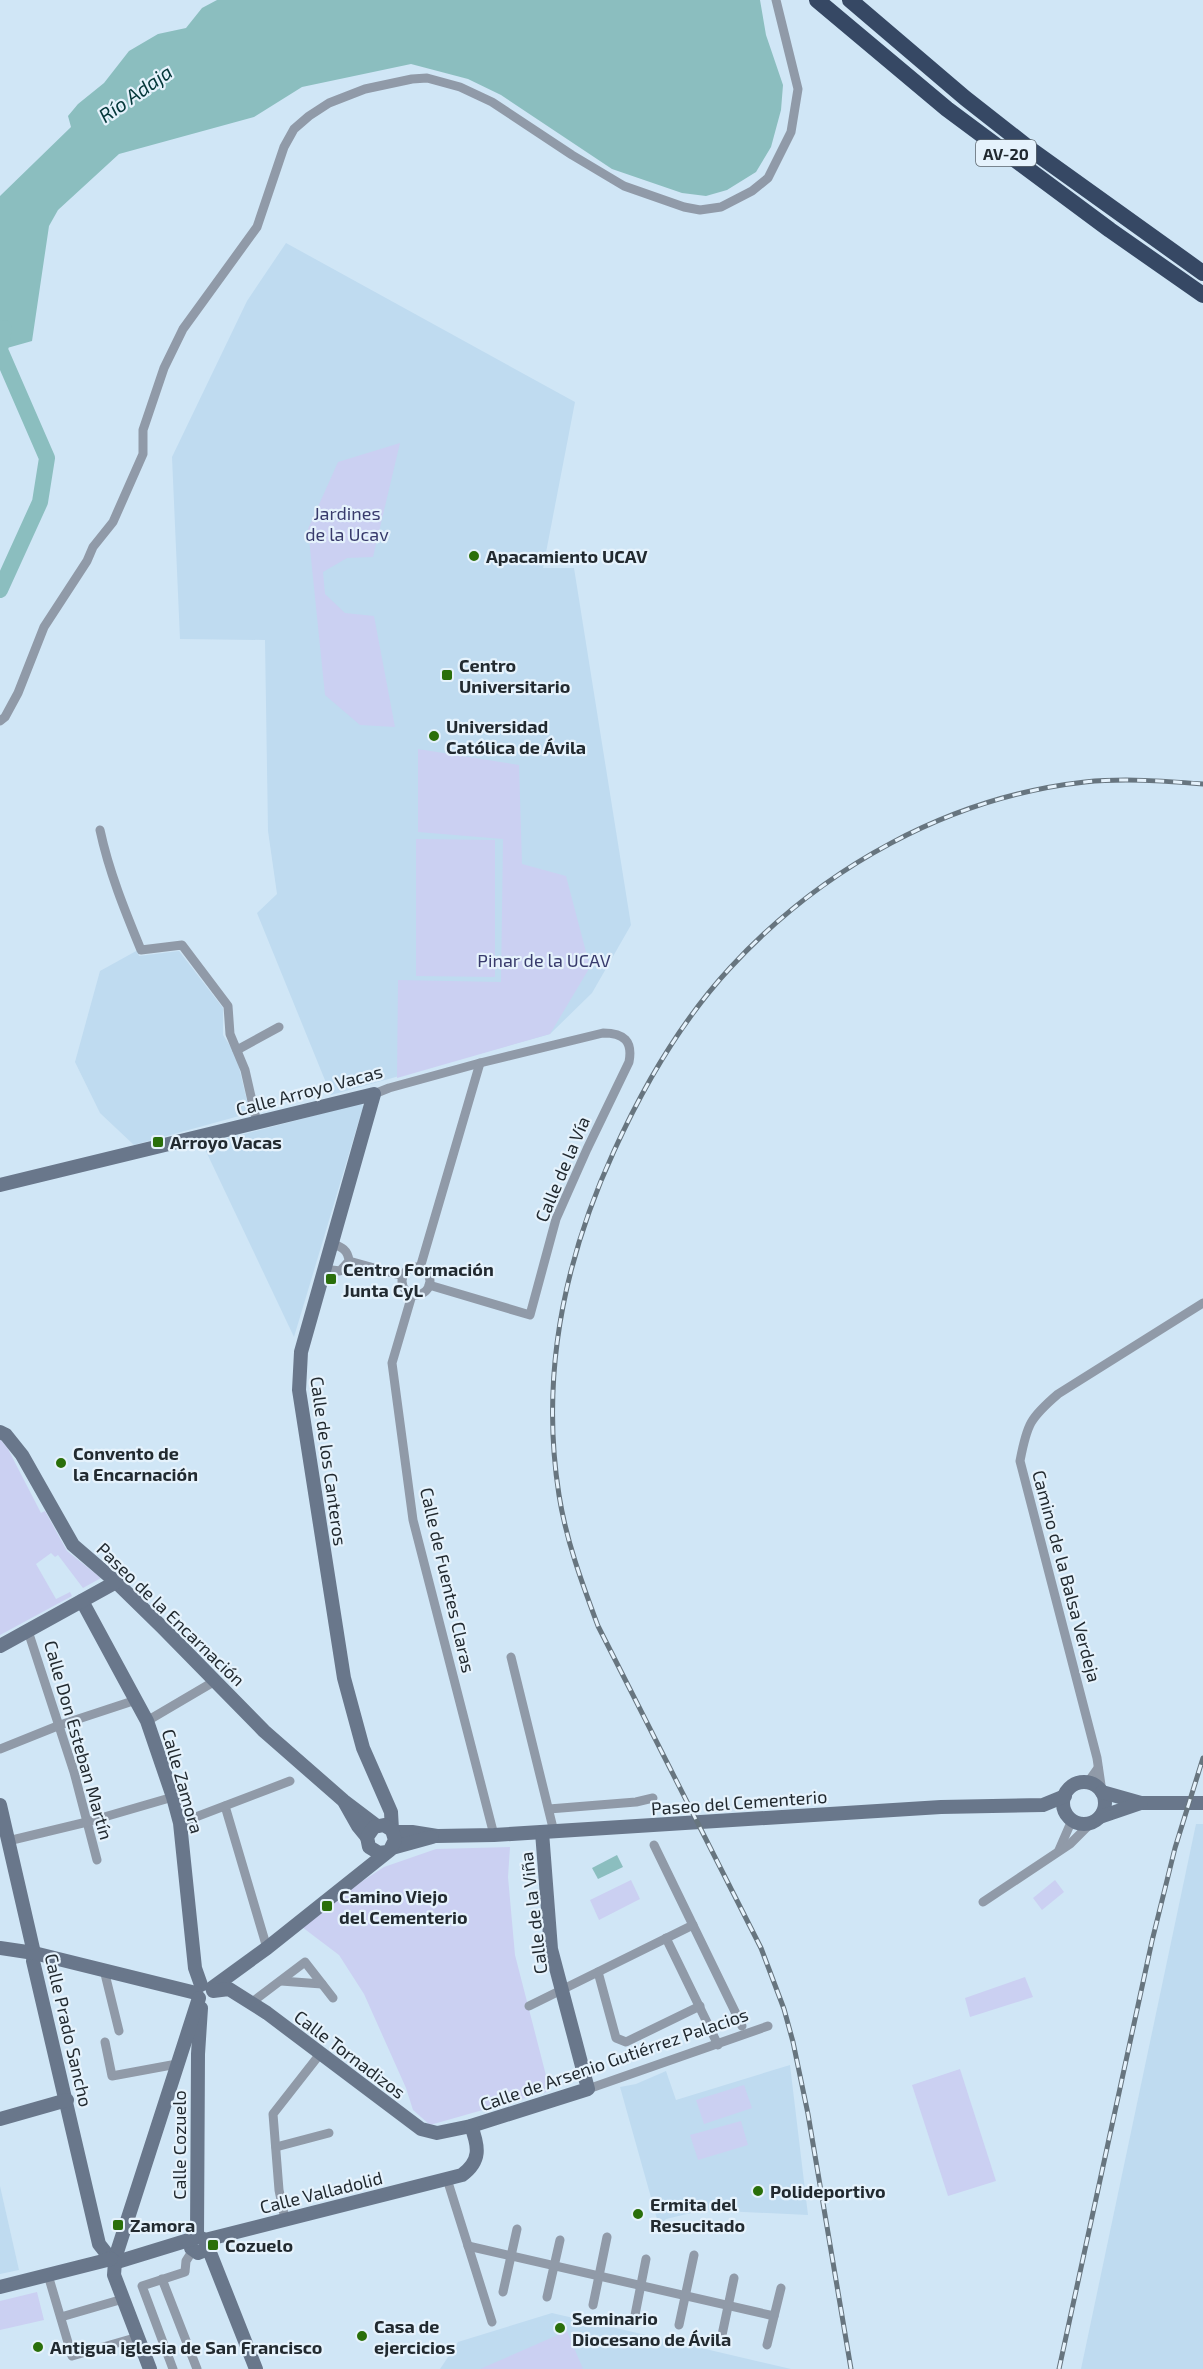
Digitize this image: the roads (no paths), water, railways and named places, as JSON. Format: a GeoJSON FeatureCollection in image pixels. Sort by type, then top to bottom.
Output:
{"type":"FeatureCollection","features":[{"type":"Feature","properties":{"kind":"highway","name":"AV-20"},"geometry":{"type":"LineString","coordinates":[[817,0],[947,109],[1110,230],[1203,295]]}},
{"type":"Feature","properties":{"kind":"highway","name":"AV-20"},"geometry":{"type":"LineString","coordinates":[[850,0],[965,98],[1030,149],[1203,273]]}},
{"type":"Feature","properties":{"kind":"street"},"geometry":{"type":"LineString","coordinates":[[0,721],[5,717],[18,693],[44,627],[87,561],[93,547],[113,522],[142,454],[143,430],[164,368],[183,329],[257,227],[284,147],[294,129],[329,103],[365,88],[428,78],[460,87],[492,102],[624,186],[684,207],[700,210],[721,207],[752,191],[768,178],[791,132],[798,89],[776,0]]}},
{"type":"Feature","properties":{"kind":"street"},"geometry":{"type":"LineString","coordinates":[[100,830],[109,865],[141,950],[182,945],[228,1006],[230,1034],[245,1070],[257,1123]]}},
{"type":"Feature","properties":{"kind":"street"},"geometry":{"type":"LineString","coordinates":[[237,1050],[279,1027]]}},
{"type":"Feature","properties":{"kind":"street","name":"Calle Arroyo Vacas"},"geometry":{"type":"LineString","coordinates":[[0,1185],[374,1094],[388,1088],[480,1063],[603,1033],[616,1033],[626,1040]]}},
{"type":"Feature","properties":{"kind":"street","name":"Calle de la Vía"},"geometry":{"type":"LineString","coordinates":[[429,1286],[530,1315],[556,1218],[629,1062],[631,1050],[626,1040]]}},
{"type":"Feature","properties":{"kind":"street"},"geometry":{"type":"LineString","coordinates":[[420,1268],[480,1063]]}},
{"type":"Feature","properties":{"kind":"street","name":"Calle de los Canteros"},"geometry":{"type":"LineString","coordinates":[[374,1094],[301,1352],[298,1390],[344,1678],[363,1748],[391,1812],[386,1828]]}},
{"type":"Feature","properties":{"kind":"street"},"geometry":{"type":"LineString","coordinates":[[331,1243],[345,1249],[349,1262]]}},
{"type":"Feature","properties":{"kind":"street"},"geometry":{"type":"LineString","coordinates":[[349,1262],[403,1276]]}},
{"type":"Feature","properties":{"kind":"street"},"geometry":{"type":"LineString","coordinates":[[324,1269],[340,1271],[349,1262]]}},
{"type":"Feature","properties":{"kind":"street"},"geometry":{"type":"LineString","coordinates":[[420,1268],[427,1273],[429,1286],[420,1294],[412,1295],[405,1289],[403,1276],[408,1270],[420,1268]]}},
{"type":"Feature","properties":{"kind":"street","name":"Calle de Fuentes Claras"},"geometry":{"type":"LineString","coordinates":[[412,1295],[392,1363],[413,1520],[494,1835]]}},
{"type":"Feature","properties":{"kind":"street","name":"Camino de la Balsa Verdeja"},"geometry":{"type":"LineString","coordinates":[[1102,1792],[1098,1768],[1020,1461],[1026,1431],[1038,1411],[1058,1394],[1203,1303]]}},
{"type":"Feature","properties":{"kind":"street","name":"Paseo de la Encarnación"},"geometry":{"type":"LineString","coordinates":[[0,1432],[6,1435],[22,1455],[73,1545],[116,1582],[264,1731],[344,1801],[386,1828]]}},
{"type":"Feature","properties":{"kind":"street"},"geometry":{"type":"LineString","coordinates":[[0,1646],[116,1582]]}},
{"type":"Feature","properties":{"kind":"street","name":"Calle Zamora"},"geometry":{"type":"LineString","coordinates":[[82,1601],[147,1721],[172,1797],[180,1823],[195,1968],[204,1992]]}},
{"type":"Feature","properties":{"kind":"street","name":"Calle Don Esteban Martín"},"geometry":{"type":"LineString","coordinates":[[28,1631],[60,1725],[97,1860]]}},
{"type":"Feature","properties":{"kind":"street"},"geometry":{"type":"LineString","coordinates":[[511,1657],[549,1809],[548,1832]]}},
{"type":"Feature","properties":{"kind":"street"},"geometry":{"type":"LineString","coordinates":[[147,1721],[215,1681]]}},
{"type":"Feature","properties":{"kind":"street"},"geometry":{"type":"LineString","coordinates":[[0,1749],[60,1725],[136,1700]]}},
{"type":"Feature","properties":{"kind":"street"},"geometry":{"type":"LineString","coordinates":[[1088,1782],[1098,1768]]}},
{"type":"Feature","properties":{"kind":"street"},"geometry":{"type":"LineString","coordinates":[[180,1823],[290,1781]]}},
{"type":"Feature","properties":{"kind":"street"},"geometry":{"type":"LineString","coordinates":[[983,1902],[1058,1852],[1079,1837],[1096,1819],[1105,1805],[1102,1792],[1098,1787],[1088,1782],[1074,1785],[1065,1796],[1069,1816],[1058,1852]]}},
{"type":"Feature","properties":{"kind":"street"},"geometry":{"type":"LineString","coordinates":[[1102,1792],[1142,1803],[1203,1803]]}},
{"type":"Feature","properties":{"kind":"street","name":"Paseo del Cementerio"},"geometry":{"type":"LineString","coordinates":[[386,1828],[437,1836],[494,1835],[941,1807],[1043,1805],[1065,1796]]}},
{"type":"Feature","properties":{"kind":"street"},"geometry":{"type":"LineString","coordinates":[[8,1841],[87,1822],[172,1797]]}},
{"type":"Feature","properties":{"kind":"street"},"geometry":{"type":"LineString","coordinates":[[549,1809],[636,1802],[653,1798]]}},
{"type":"Feature","properties":{"kind":"street","name":"Paseo de la Encarnación"},"geometry":{"type":"LineString","coordinates":[[344,1801],[369,1843]]}},
{"type":"Feature","properties":{"kind":"street"},"geometry":{"type":"LineString","coordinates":[[1069,1816],[1080,1823],[1142,1803]]}},
{"type":"Feature","properties":{"kind":"street","name":"Calle Prado Sancho"},"geometry":{"type":"LineString","coordinates":[[0,1805],[33,1961],[99,2244],[118,2258]]}},
{"type":"Feature","properties":{"kind":"street","name":"Paseo del Cementerio"},"geometry":{"type":"LineString","coordinates":[[1043,1805],[1069,1816]]}},
{"type":"Feature","properties":{"kind":"street"},"geometry":{"type":"LineString","coordinates":[[225,1806],[267,1948]]}},
{"type":"Feature","properties":{"kind":"street"},"geometry":{"type":"LineString","coordinates":[[386,1828],[395,1840],[390,1850],[379,1853],[369,1843],[371,1830],[386,1828]]}},
{"type":"Feature","properties":{"kind":"street","name":"Calle de la Viña"},"geometry":{"type":"LineString","coordinates":[[548,1832],[551,1949],[588,2089]]}},
{"type":"Feature","properties":{"kind":"street","name":"Paseo del Cementerio"},"geometry":{"type":"LineString","coordinates":[[204,1992],[267,1948],[390,1850],[437,1836]]}},
{"type":"Feature","properties":{"kind":"street","name":"Paseo del Cementerio"},"geometry":{"type":"LineString","coordinates":[[362,1872],[369,1843]]}},
{"type":"Feature","properties":{"kind":"street"},"geometry":{"type":"LineString","coordinates":[[654,1845],[742,2026]]}},
{"type":"Feature","properties":{"kind":"street","name":"Calle de la Viña"},"geometry":{"type":"LineString","coordinates":[[529,2006],[693,1925]]}},
{"type":"Feature","properties":{"kind":"street"},"geometry":{"type":"LineString","coordinates":[[666,1938],[718,2045]]}},
{"type":"Feature","properties":{"kind":"street","name":"Calle Tornadizos"},"geometry":{"type":"LineString","coordinates":[[0,1948],[33,1953],[204,1992],[229,1989],[421,2129],[437,2133],[471,2126]]}},
{"type":"Feature","properties":{"kind":"street"},"geometry":{"type":"LineString","coordinates":[[251,2003],[306,1962],[333,1998]]}},
{"type":"Feature","properties":{"kind":"street"},"geometry":{"type":"LineString","coordinates":[[104,1970],[119,2031]]}},
{"type":"Feature","properties":{"kind":"street"},"geometry":{"type":"LineString","coordinates":[[598,1972],[616,2038],[626,2042],[700,2006]]}},
{"type":"Feature","properties":{"kind":"street"},"geometry":{"type":"LineString","coordinates":[[280,1981],[322,1984]]}},
{"type":"Feature","properties":{"kind":"street"},"geometry":{"type":"LineString","coordinates":[[150,2369],[114,2275],[177,2064],[204,1992]]}},
{"type":"Feature","properties":{"kind":"street","name":"Calle Cozuelo"},"geometry":{"type":"LineString","coordinates":[[198,2244],[198,2054],[204,1992]]}},
{"type":"Feature","properties":{"kind":"street","name":"Calle de Arsenio Gutiérrez Palacios"},"geometry":{"type":"LineString","coordinates":[[471,2126],[588,2089],[768,2026]]}},
{"type":"Feature","properties":{"kind":"street"},"geometry":{"type":"LineString","coordinates":[[105,2042],[112,2076],[177,2064]]}},
{"type":"Feature","properties":{"kind":"street"},"geometry":{"type":"LineString","coordinates":[[182,2050],[198,2054]]}},
{"type":"Feature","properties":{"kind":"street"},"geometry":{"type":"LineString","coordinates":[[285,2219],[279,2190],[273,2114],[320,2054]]}},
{"type":"Feature","properties":{"kind":"street"},"geometry":{"type":"LineString","coordinates":[[0,2119],[67,2100]]}},
{"type":"Feature","properties":{"kind":"street","name":"Calle Valladolid"},"geometry":{"type":"LineString","coordinates":[[0,2287],[118,2258],[198,2244],[285,2219],[462,2175],[473,2167],[477,2154],[471,2126]]}},
{"type":"Feature","properties":{"kind":"street"},"geometry":{"type":"LineString","coordinates":[[276,2147],[329,2133]]}},
{"type":"Feature","properties":{"kind":"street"},"geometry":{"type":"LineString","coordinates":[[447,2179],[492,2322]]}},
{"type":"Feature","properties":{"kind":"street"},"geometry":{"type":"LineString","coordinates":[[503,2292],[517,2229]]}},
{"type":"Feature","properties":{"kind":"street"},"geometry":{"type":"LineString","coordinates":[[593,2305],[607,2237]]}},
{"type":"Feature","properties":{"kind":"street"},"geometry":{"type":"LineString","coordinates":[[547,2297],[560,2240]]}},
{"type":"Feature","properties":{"kind":"street"},"geometry":{"type":"LineString","coordinates":[[173,2369],[142,2286],[185,2272],[186,2261],[198,2244],[213,2264],[256,2369]]}},
{"type":"Feature","properties":{"kind":"street"},"geometry":{"type":"LineString","coordinates":[[468,2246],[774,2316]]}},
{"type":"Feature","properties":{"kind":"street"},"geometry":{"type":"LineString","coordinates":[[679,2325],[694,2255]]}},
{"type":"Feature","properties":{"kind":"street"},"geometry":{"type":"LineString","coordinates":[[635,2315],[646,2259]]}},
{"type":"Feature","properties":{"kind":"street"},"geometry":{"type":"LineString","coordinates":[[48,2275],[72,2356],[138,2337]]}},
{"type":"Feature","properties":{"kind":"street"},"geometry":{"type":"LineString","coordinates":[[722,2335],[734,2278]]}},
{"type":"Feature","properties":{"kind":"street"},"geometry":{"type":"LineString","coordinates":[[162,2279],[197,2369]]}},
{"type":"Feature","properties":{"kind":"street"},"geometry":{"type":"LineString","coordinates":[[767,2345],[781,2288]]}},
{"type":"Feature","properties":{"kind":"street"},"geometry":{"type":"LineString","coordinates":[[61,2317],[123,2299]]}},
{"type":"Feature","properties":{"kind":"water"},"geometry":{"type":"Polygon","coordinates":[[[217,0],[760,0],[766,35],[783,85],[781,110],[771,147],[756,172],[727,190],[706,196],[682,193],[612,169],[501,95],[468,79],[411,64],[302,87],[254,117],[119,154],[58,210],[49,226],[32,341],[0,350],[0,196],[71,127],[68,116],[78,104],[104,83],[129,51],[158,34],[186,28],[202,8],[217,0]]]}},
{"type":"Feature","properties":{"kind":"water"},"geometry":{"type":"Polygon","coordinates":[[[617,1855],[623,1867],[598,1879],[592,1868],[617,1855]]]}},
{"type":"Feature","properties":{"kind":"waterway","name":"Río Adaja"},"geometry":{"type":"LineString","coordinates":[[0,590],[40,502],[47,458],[0,350],[4,328]]}},
{"type":"Feature","properties":{"kind":"railway"},"geometry":{"type":"LineString","coordinates":[[851,2369],[808,2114],[784,2009],[761,1948],[598,1626],[570,1545],[559,1495],[554,1450],[553,1406],[555,1362],[570,1276],[582,1234],[614,1151],[665,1055],[712,988],[766,932],[805,899],[847,869],[891,843],[937,821],[985,803],[1034,790],[1085,782],[1129,780],[1203,784]]}},
{"type":"Feature","properties":{"kind":"railway"},"geometry":{"type":"LineString","coordinates":[[1059,2369],[1152,1941],[1175,1848],[1203,1758]]}},
{"type":"Feature","properties":{"kind":"place","name":"Apacamiento UCAV"},"geometry":{"type":"Point","coordinates":[474,556]}},
{"type":"Feature","properties":{"kind":"place","name":"Centro Universitario"},"geometry":{"type":"Point","coordinates":[447,675]}},
{"type":"Feature","properties":{"kind":"place","name":"Universidad Católica de Ávila"},"geometry":{"type":"Point","coordinates":[434,736]}},
{"type":"Feature","properties":{"kind":"place","name":"Arroyo Vacas"},"geometry":{"type":"Point","coordinates":[158,1142]}},
{"type":"Feature","properties":{"kind":"place","name":"Centro Formación Junta CyL"},"geometry":{"type":"Point","coordinates":[331,1279]}},
{"type":"Feature","properties":{"kind":"place","name":"Convento de la Encarnación"},"geometry":{"type":"Point","coordinates":[61,1463]}},
{"type":"Feature","properties":{"kind":"place","name":"Camino Viejo del Cementerio"},"geometry":{"type":"Point","coordinates":[327,1906]}},
{"type":"Feature","properties":{"kind":"place","name":"Polideportivo"},"geometry":{"type":"Point","coordinates":[758,2191]}},
{"type":"Feature","properties":{"kind":"place","name":"Ermita del Resucitado"},"geometry":{"type":"Point","coordinates":[638,2214]}},
{"type":"Feature","properties":{"kind":"place","name":"Zamora"},"geometry":{"type":"Point","coordinates":[118,2225]}},
{"type":"Feature","properties":{"kind":"place","name":"Cozuelo"},"geometry":{"type":"Point","coordinates":[213,2245]}},
{"type":"Feature","properties":{"kind":"place","name":"Seminario Diocesano de Ávila"},"geometry":{"type":"Point","coordinates":[560,2328]}},
{"type":"Feature","properties":{"kind":"place","name":"Casa de ejercicios"},"geometry":{"type":"Point","coordinates":[362,2336]}},
{"type":"Feature","properties":{"kind":"place","name":"Antigua iglesia de San Francisco"},"geometry":{"type":"Point","coordinates":[38,2347]}},
{"type":"Feature","properties":{"kind":"park label","name":"Jardines de la Ucav"},"geometry":{"type":"Point","coordinates":[347,523]}},
{"type":"Feature","properties":{"kind":"park label","name":"Pinar de la UCAV"},"geometry":{"type":"Point","coordinates":[544,960]}}]}
